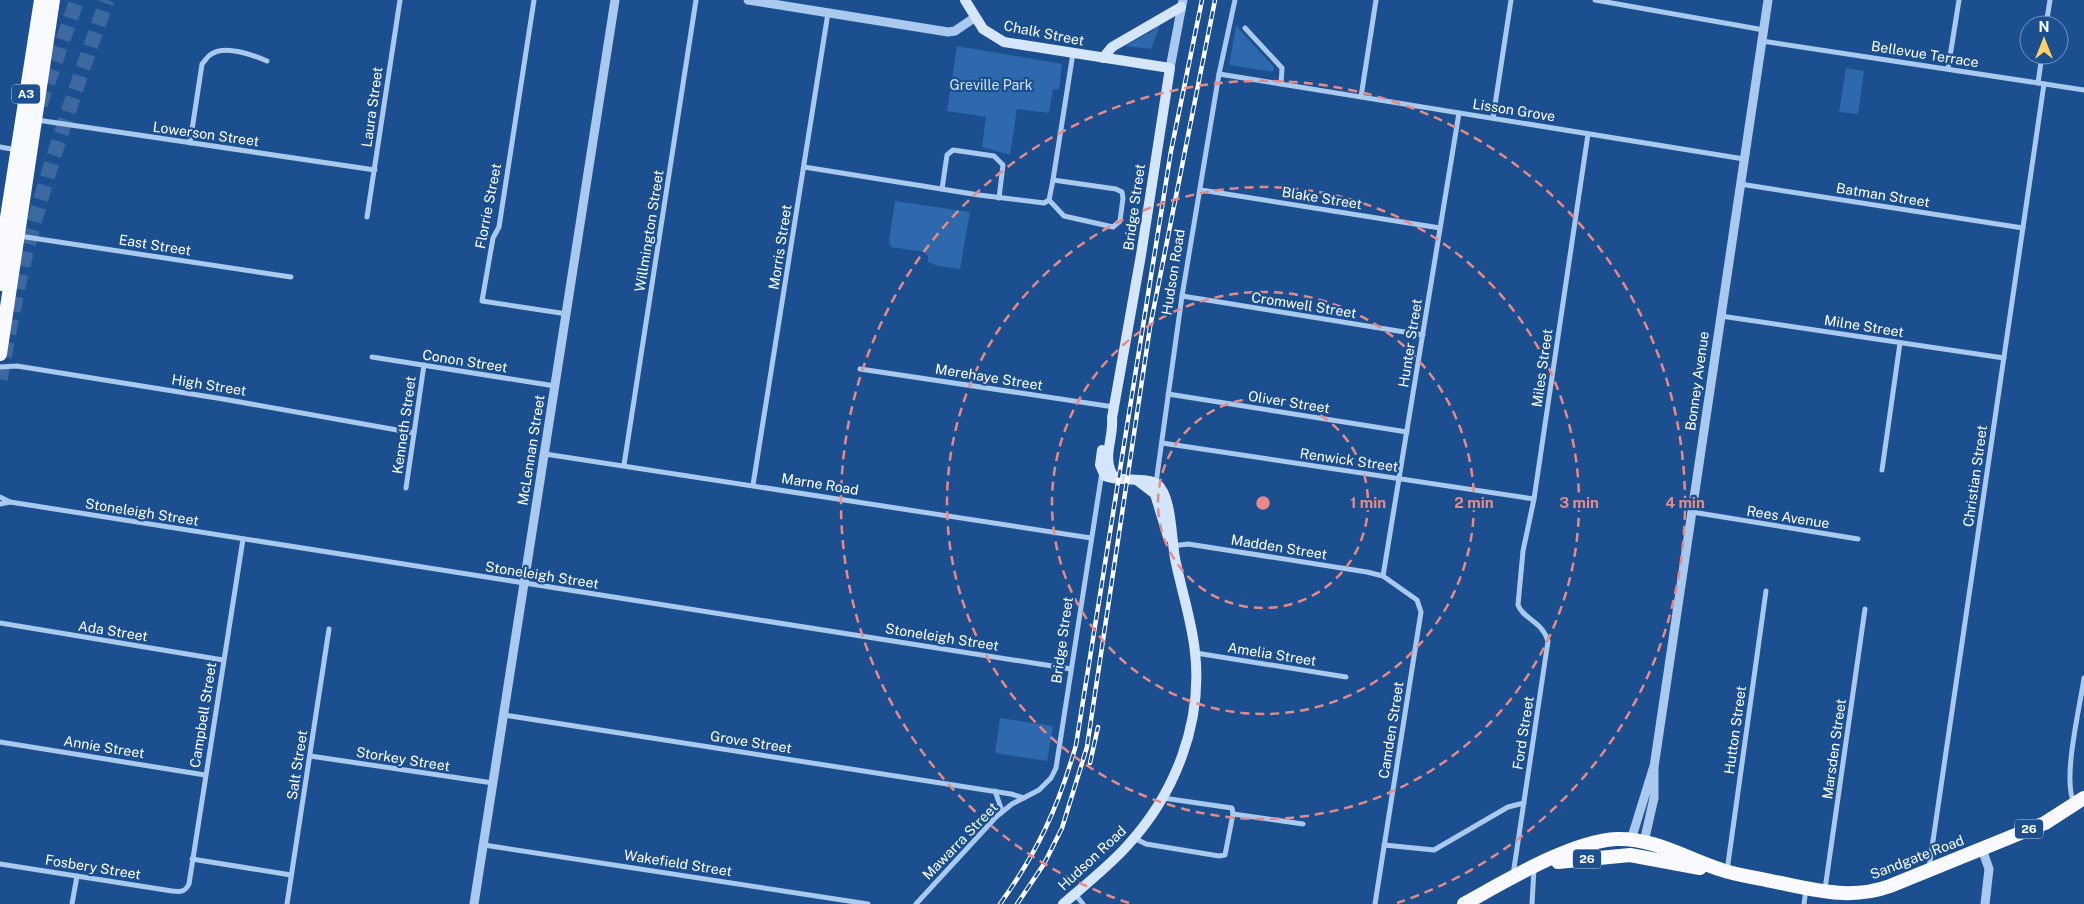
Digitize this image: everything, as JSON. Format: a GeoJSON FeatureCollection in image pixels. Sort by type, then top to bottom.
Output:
{"type":"FeatureCollection","features":[{"type":"Feature","properties":{"kind":"highway","name":"A3"},"geometry":{"type":"LineString","coordinates":[[0,354],[16,235],[23,151],[41,0]]}},
{"type":"Feature","properties":{"kind":"highway","name":"A3"},"geometry":{"type":"LineString","coordinates":[[0,284],[1,261],[23,151],[34,120],[53,0]]}},
{"type":"Feature","properties":{"kind":"highway","name":"Sandgate Road"},"geometry":{"type":"LineString","coordinates":[[1537,866],[1635,856],[1723,871],[1824,892],[1846,894],[1869,893],[1929,871],[2045,822],[2079,801]]}},
{"type":"Feature","properties":{"kind":"highway","name":"Sandgate Road"},"geometry":{"type":"LineString","coordinates":[[1464,904],[1537,866],[1597,842],[1615,839],[1637,841],[1723,871]]}},
{"type":"Feature","properties":{"kind":"highway"},"geometry":{"type":"LineString","coordinates":[[1635,856],[1637,841]]}},
{"type":"Feature","properties":{"kind":"main road","name":"Chalk Street"},"geometry":{"type":"LineString","coordinates":[[964,0],[974,18],[987,32],[1000,40],[1170,68]]}},
{"type":"Feature","properties":{"kind":"main road"},"geometry":{"type":"LineString","coordinates":[[1102,58],[1112,47],[1182,3]]}},
{"type":"Feature","properties":{"kind":"main road","name":"Bridge Street"},"geometry":{"type":"LineString","coordinates":[[1102,472],[1100,460],[1103,443],[1113,413],[1141,255],[1170,68]]}},
{"type":"Feature","properties":{"kind":"main road","name":"Bridge Street"},"geometry":{"type":"LineString","coordinates":[[1113,413],[1113,431],[1107,462],[1114,477]]}},
{"type":"Feature","properties":{"kind":"main road"},"geometry":{"type":"LineString","coordinates":[[1102,472],[1107,477],[1138,481],[1148,480],[1154,487]]}},
{"type":"Feature","properties":{"kind":"main road","name":"Hudson Road"},"geometry":{"type":"LineString","coordinates":[[1063,904],[1116,858],[1134,838],[1162,798],[1185,749],[1191,727],[1196,680],[1195,652],[1172,546],[1166,501],[1154,487]]}},
{"type":"Feature","properties":{"kind":"street","name":"Laura Street"},"geometry":{"type":"LineString","coordinates":[[367,217],[400,0]]}},
{"type":"Feature","properties":{"kind":"street","name":"Florrie Street"},"geometry":{"type":"LineString","coordinates":[[534,0],[499,226],[493,238],[482,301],[567,314]]}},
{"type":"Feature","properties":{"kind":"street","name":"McLennan Street"},"geometry":{"type":"LineString","coordinates":[[474,904],[615,0]]}},
{"type":"Feature","properties":{"kind":"street","name":"Willmington Street"},"geometry":{"type":"LineString","coordinates":[[624,465],[696,0]]}},
{"type":"Feature","properties":{"kind":"street"},"geometry":{"type":"LineString","coordinates":[[748,0],[948,32],[956,31],[974,18]]}},
{"type":"Feature","properties":{"kind":"street","name":"Hudson Road"},"geometry":{"type":"LineString","coordinates":[[1154,487],[1162,443],[1182,296],[1219,74],[1235,0]]}},
{"type":"Feature","properties":{"kind":"street"},"geometry":{"type":"LineString","coordinates":[[1361,97],[1376,0]]}},
{"type":"Feature","properties":{"kind":"street"},"geometry":{"type":"LineString","coordinates":[[1493,118],[1511,0]]}},
{"type":"Feature","properties":{"kind":"street"},"geometry":{"type":"LineString","coordinates":[[1595,0],[1764,30]]}},
{"type":"Feature","properties":{"kind":"street","name":"Bonney Avenue"},"geometry":{"type":"LineString","coordinates":[[1637,841],[1654,767],[1768,0]]}},
{"type":"Feature","properties":{"kind":"street"},"geometry":{"type":"LineString","coordinates":[[1948,69],[1959,0]]}},
{"type":"Feature","properties":{"kind":"street"},"geometry":{"type":"LineString","coordinates":[[2048,15],[2050,0]]}},
{"type":"Feature","properties":{"kind":"street","name":"Bridge Street"},"geometry":{"type":"LineString","coordinates":[[1170,68],[1182,3]]}},
{"type":"Feature","properties":{"kind":"street","name":"Morris Street"},"geometry":{"type":"LineString","coordinates":[[753,485],[828,13]]}},
{"type":"Feature","properties":{"kind":"street"},"geometry":{"type":"LineString","coordinates":[[1245,28],[1282,68],[1281,84]]}},
{"type":"Feature","properties":{"kind":"street","name":"Bellevue Terrace"},"geometry":{"type":"LineString","coordinates":[[1762,41],[2084,90]]}},
{"type":"Feature","properties":{"kind":"street"},"geometry":{"type":"LineString","coordinates":[[190,142],[202,64],[210,55],[220,50],[252,55],[267,61]]}},
{"type":"Feature","properties":{"kind":"street"},"geometry":{"type":"LineString","coordinates":[[1048,200],[1053,180],[1073,53]]}},
{"type":"Feature","properties":{"kind":"street"},"geometry":{"type":"LineString","coordinates":[[2038,83],[2041,65]]}},
{"type":"Feature","properties":{"kind":"street","name":"Lisson Grove"},"geometry":{"type":"LineString","coordinates":[[1219,74],[1744,159]]}},
{"type":"Feature","properties":{"kind":"street","name":"Christian Street"},"geometry":{"type":"LineString","coordinates":[[1929,871],[2044,84]]}},
{"type":"Feature","properties":{"kind":"street","name":"Hunter Street"},"geometry":{"type":"LineString","coordinates":[[1383,576],[1459,113]]}},
{"type":"Feature","properties":{"kind":"street","name":"Lowerson Street"},"geometry":{"type":"LineString","coordinates":[[34,120],[375,170]]}},
{"type":"Feature","properties":{"kind":"street","name":"Miles Street"},"geometry":{"type":"LineString","coordinates":[[1518,605],[1523,551],[1534,499],[1588,134]]}},
{"type":"Feature","properties":{"kind":"street"},"geometry":{"type":"LineString","coordinates":[[0,147],[23,151]]}},
{"type":"Feature","properties":{"kind":"street"},"geometry":{"type":"LineString","coordinates":[[942,189],[947,155],[953,150],[994,156],[1003,166],[999,198]]}},
{"type":"Feature","properties":{"kind":"street"},"geometry":{"type":"LineString","coordinates":[[804,167],[999,198],[1037,203],[1048,200]]}},
{"type":"Feature","properties":{"kind":"street"},"geometry":{"type":"LineString","coordinates":[[1048,200],[1064,216],[1112,226],[1120,221],[1122,192],[1116,189],[1053,180]]}},
{"type":"Feature","properties":{"kind":"street","name":"Batman Street"},"geometry":{"type":"LineString","coordinates":[[1740,184],[2023,228]]}},
{"type":"Feature","properties":{"kind":"street","name":"Blake Street"},"geometry":{"type":"LineString","coordinates":[[1200,190],[1440,228]]}},
{"type":"Feature","properties":{"kind":"street","name":"East Street"},"geometry":{"type":"LineString","coordinates":[[16,235],[290,277]]}},
{"type":"Feature","properties":{"kind":"street","name":"Cromwell Street"},"geometry":{"type":"LineString","coordinates":[[1182,296],[1423,335]]}},
{"type":"Feature","properties":{"kind":"street","name":"Milne Street"},"geometry":{"type":"LineString","coordinates":[[1720,316],[2004,358]]}},
{"type":"Feature","properties":{"kind":"street"},"geometry":{"type":"LineString","coordinates":[[1882,470],[1900,343]]}},
{"type":"Feature","properties":{"kind":"street","name":"Conon Street"},"geometry":{"type":"LineString","coordinates":[[372,357],[555,386]]}},
{"type":"Feature","properties":{"kind":"street","name":"Kenneth Street"},"geometry":{"type":"LineString","coordinates":[[406,488],[424,365]]}},
{"type":"Feature","properties":{"kind":"street","name":"High Street"},"geometry":{"type":"LineString","coordinates":[[0,367],[17,366],[223,399],[414,433]]}},
{"type":"Feature","properties":{"kind":"street","name":"Merehaye Street"},"geometry":{"type":"LineString","coordinates":[[860,369],[1113,413]]}},
{"type":"Feature","properties":{"kind":"street","name":"Oliver Street"},"geometry":{"type":"LineString","coordinates":[[1168,394],[1407,432]]}},
{"type":"Feature","properties":{"kind":"street","name":"Renwick Street"},"geometry":{"type":"LineString","coordinates":[[1162,443],[1534,499]]}},
{"type":"Feature","properties":{"kind":"street","name":"Marne Road"},"geometry":{"type":"LineString","coordinates":[[545,454],[1091,538]]}},
{"type":"Feature","properties":{"kind":"street","name":"Bridge Street"},"geometry":{"type":"LineString","coordinates":[[1024,798],[1044,786],[1056,768],[1102,472]]}},
{"type":"Feature","properties":{"kind":"street","name":"Stoneleigh Street"},"geometry":{"type":"LineString","coordinates":[[0,497],[10,502],[1071,669]]}},
{"type":"Feature","properties":{"kind":"street","name":"Stoneleigh Street"},"geometry":{"type":"LineString","coordinates":[[0,504],[10,502]]}},
{"type":"Feature","properties":{"kind":"street","name":"Rees Avenue"},"geometry":{"type":"LineString","coordinates":[[1691,512],[1858,539]]}},
{"type":"Feature","properties":{"kind":"street","name":"Campbell Street"},"geometry":{"type":"LineString","coordinates":[[182,892],[189,884],[243,539]]}},
{"type":"Feature","properties":{"kind":"street","name":"Madden Street"},"geometry":{"type":"LineString","coordinates":[[1172,546],[1192,544],[1383,576]]}},
{"type":"Feature","properties":{"kind":"street","name":"Camden Street"},"geometry":{"type":"LineString","coordinates":[[1375,904],[1421,612],[1417,600],[1383,576]]}},
{"type":"Feature","properties":{"kind":"street","name":"Hutton Street"},"geometry":{"type":"LineString","coordinates":[[1723,871],[1766,590]]}},
{"type":"Feature","properties":{"kind":"street","name":"Ford Street"},"geometry":{"type":"LineString","coordinates":[[1512,878],[1548,640],[1544,629],[1520,610],[1518,605]]}},
{"type":"Feature","properties":{"kind":"street","name":"Marsden Street"},"geometry":{"type":"LineString","coordinates":[[1824,892],[1865,609]]}},
{"type":"Feature","properties":{"kind":"street","name":"Ada Street"},"geometry":{"type":"LineString","coordinates":[[0,623],[223,660]]}},
{"type":"Feature","properties":{"kind":"street","name":"Salt Street"},"geometry":{"type":"LineString","coordinates":[[287,904],[329,629]]}},
{"type":"Feature","properties":{"kind":"street","name":"Amelia Street"},"geometry":{"type":"LineString","coordinates":[[1195,652],[1346,678]]}},
{"type":"Feature","properties":{"kind":"street"},"geometry":{"type":"LineString","coordinates":[[2079,801],[2069,794],[2084,678]]}},
{"type":"Feature","properties":{"kind":"street","name":"Grove Street"},"geometry":{"type":"LineString","coordinates":[[504,715],[996,791],[1024,798]]}},
{"type":"Feature","properties":{"kind":"street","name":"Annie Street"},"geometry":{"type":"LineString","coordinates":[[0,742],[205,776]]}},
{"type":"Feature","properties":{"kind":"street","name":"Storkey Street"},"geometry":{"type":"LineString","coordinates":[[310,756],[493,783]]}},
{"type":"Feature","properties":{"kind":"street","name":"Bonney Avenue"},"geometry":{"type":"LineString","coordinates":[[1637,841],[1654,798],[1654,767]]}},
{"type":"Feature","properties":{"kind":"street"},"geometry":{"type":"LineString","coordinates":[[996,791],[1002,811]]}},
{"type":"Feature","properties":{"kind":"street","name":"Mawarra Street"},"geometry":{"type":"LineString","coordinates":[[916,904],[1002,811],[1024,798]]}},
{"type":"Feature","properties":{"kind":"street"},"geometry":{"type":"LineString","coordinates":[[1134,838],[1149,845],[1223,856],[1227,851],[1233,814],[1230,808],[1162,798]]}},
{"type":"Feature","properties":{"kind":"street"},"geometry":{"type":"LineString","coordinates":[[1384,845],[1434,850],[1508,807],[1524,803]]}},
{"type":"Feature","properties":{"kind":"street"},"geometry":{"type":"LineString","coordinates":[[1233,814],[1303,824]]}},
{"type":"Feature","properties":{"kind":"street","name":"Wakefield Street"},"geometry":{"type":"LineString","coordinates":[[484,845],[868,904]]}},
{"type":"Feature","properties":{"kind":"street"},"geometry":{"type":"LineString","coordinates":[[1982,849],[1989,869],[1985,904]]}},
{"type":"Feature","properties":{"kind":"street"},"geometry":{"type":"LineString","coordinates":[[192,859],[292,874]]}},
{"type":"Feature","properties":{"kind":"street","name":"Fosbery Street"},"geometry":{"type":"LineString","coordinates":[[0,864],[182,892]]}},
{"type":"Feature","properties":{"kind":"street"},"geometry":{"type":"LineString","coordinates":[[1532,904],[1537,866]]}},
{"type":"Feature","properties":{"kind":"street"},"geometry":{"type":"LineString","coordinates":[[72,904],[77,876]]}},
{"type":"Feature","properties":{"kind":"street"},"geometry":{"type":"LineString","coordinates":[[1804,904],[1806,888]]}},
{"type":"Feature","properties":{"kind":"street"},"geometry":{"type":"LineString","coordinates":[[1074,894],[1083,904]]}},
{"type":"Feature","properties":{"kind":"green space"},"geometry":{"type":"Polygon","coordinates":[[[1161,22],[1151,49],[1125,46],[1152,31],[1161,22]]]}},
{"type":"Feature","properties":{"kind":"green space"},"geometry":{"type":"Polygon","coordinates":[[[1236,26],[1274,67],[1273,72],[1229,65],[1236,26]]]}},
{"type":"Feature","properties":{"kind":"green space","name":"Greville Park"},"geometry":{"type":"Polygon","coordinates":[[[957,46],[1062,64],[1059,90],[1053,89],[1049,113],[1017,109],[1010,155],[982,147],[986,117],[947,111],[957,46]]]}},
{"type":"Feature","properties":{"kind":"green space"},"geometry":{"type":"Polygon","coordinates":[[[1846,68],[1864,71],[1858,114],[1839,112],[1846,68]]]}},
{"type":"Feature","properties":{"kind":"green space"},"geometry":{"type":"Polygon","coordinates":[[[895,201],[970,212],[960,269],[938,266],[928,262],[928,256],[924,252],[891,247],[889,241],[895,201]]]}},
{"type":"Feature","properties":{"kind":"green space"},"geometry":{"type":"Polygon","coordinates":[[[1000,718],[1053,726],[1047,761],[995,753],[1000,718]]]}},
{"type":"Feature","properties":{"kind":"tunnel"},"geometry":{"type":"LineString","coordinates":[[40,105],[77,0]]}},
{"type":"Feature","properties":{"kind":"tunnel"},"geometry":{"type":"LineString","coordinates":[[0,379],[18,287],[43,192],[107,0]]}},
{"type":"Feature","properties":{"kind":"railway"},"geometry":{"type":"LineString","coordinates":[[1000,904],[1025,866],[1046,828],[1062,789],[1076,745],[1171,151],[1202,0]]}},
{"type":"Feature","properties":{"kind":"railway"},"geometry":{"type":"LineString","coordinates":[[1017,904],[1044,864],[1062,828],[1087,747],[1150,327],[1215,0]]}},
{"type":"Feature","properties":{"kind":"railway"},"geometry":{"type":"LineString","coordinates":[[1090,763],[1098,727]]}}]}
